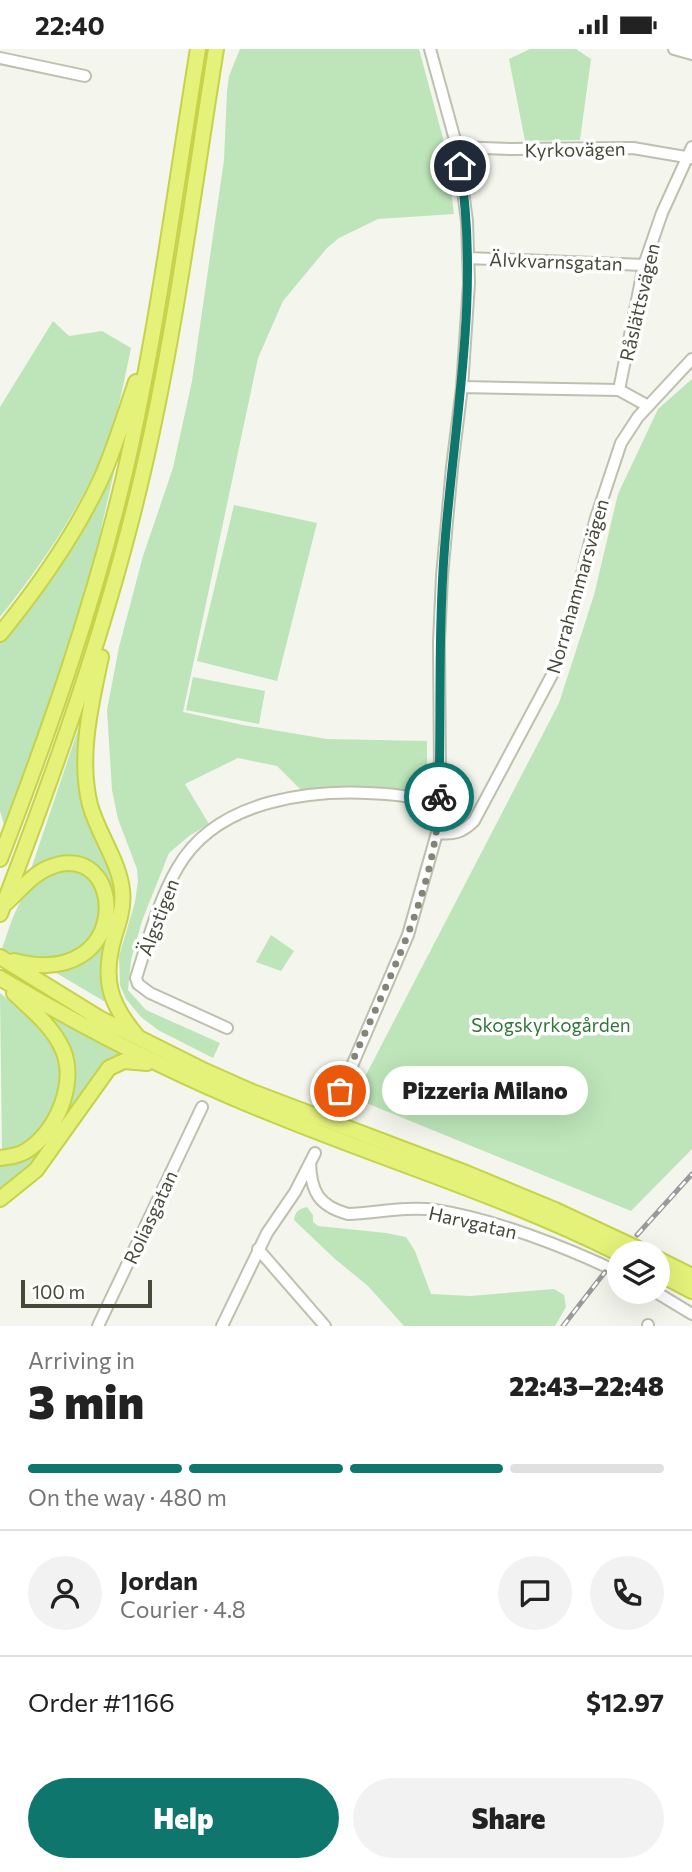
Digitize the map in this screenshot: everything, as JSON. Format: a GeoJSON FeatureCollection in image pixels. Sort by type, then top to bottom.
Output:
{"type":"FeatureCollection","features":[{"type":"Feature","properties":{"kind":"highway"},"geometry":{"type":"LineString","coordinates":[[0,859],[34,772],[82,631],[125,470],[151,337],[198,49]]}},
{"type":"Feature","properties":{"kind":"highway"},"geometry":{"type":"LineString","coordinates":[[1,910],[71,722],[100,636],[121,558],[158,406],[216,49]]}},
{"type":"Feature","properties":{"kind":"highway"},"geometry":{"type":"LineString","coordinates":[[0,634],[30,597],[68,539],[100,480],[120,432],[151,337]]}},
{"type":"Feature","properties":{"kind":"highway"},"geometry":{"type":"LineString","coordinates":[[121,558],[89,714],[86,778],[90,805],[119,875],[122,889],[120,918],[107,971],[110,990],[117,1007],[140,1039]]}},
{"type":"Feature","properties":{"kind":"highway"},"geometry":{"type":"LineString","coordinates":[[0,957],[50,966],[78,957],[104,929],[107,894],[94,875],[75,865],[63,865],[50,867],[38,874],[1,910]]}},
{"type":"Feature","properties":{"kind":"highway"},"geometry":{"type":"LineString","coordinates":[[0,957],[76,1005],[140,1039],[250,1091],[466,1173],[622,1241]]}},
{"type":"Feature","properties":{"kind":"highway"},"geometry":{"type":"LineString","coordinates":[[0,979],[159,1066],[277,1116],[507,1203],[607,1248]]}},
{"type":"Feature","properties":{"kind":"highway"},"geometry":{"type":"LineString","coordinates":[[0,979],[43,1020],[55,1036],[64,1052],[68,1073],[66,1090],[47,1131],[26,1152],[0,1158]]}},
{"type":"Feature","properties":{"kind":"highway"},"geometry":{"type":"LineString","coordinates":[[0,1199],[36,1170],[109,1068],[115,1063],[130,1061],[159,1066]]}},
{"type":"Feature","properties":{"kind":"highway"},"geometry":{"type":"LineString","coordinates":[[670,1265],[692,1276]]}},
{"type":"Feature","properties":{"kind":"highway"},"geometry":{"type":"LineString","coordinates":[[670,1279],[692,1290]]}},
{"type":"Feature","properties":{"kind":"street"},"geometry":{"type":"LineString","coordinates":[[333,1110],[408,935],[437,833],[442,576],[462,387],[468,306],[468,258],[466,209],[457,147],[430,49]]}},
{"type":"Feature","properties":{"kind":"street"},"geometry":{"type":"LineString","coordinates":[[674,49],[692,54]]}},
{"type":"Feature","properties":{"kind":"street"},"geometry":{"type":"LineString","coordinates":[[0,58],[85,76]]}},
{"type":"Feature","properties":{"kind":"street","name":"Kyrkovägen"},"geometry":{"type":"LineString","coordinates":[[457,147],[634,148],[691,154]]}},
{"type":"Feature","properties":{"kind":"street","name":"Råslättsvägen"},"geometry":{"type":"LineString","coordinates":[[619,390],[644,265],[662,213],[691,154]]}},
{"type":"Feature","properties":{"kind":"street","name":"Älvkvarnsgatan"},"geometry":{"type":"LineString","coordinates":[[468,258],[644,265]]}},
{"type":"Feature","properties":{"kind":"street","name":"Norrahammarsvägen"},"geometry":{"type":"LineString","coordinates":[[437,833],[452,834],[464,831],[474,821],[541,699],[565,641],[613,462],[629,430],[692,359]]}},
{"type":"Feature","properties":{"kind":"street"},"geometry":{"type":"LineString","coordinates":[[462,387],[619,390],[648,406]]}},
{"type":"Feature","properties":{"kind":"street","name":"Älgstigen"},"geometry":{"type":"LineString","coordinates":[[227,1028],[150,993],[138,984],[136,978],[169,883],[180,863],[198,843],[214,829],[240,814],[268,803],[297,797],[335,792],[386,793],[439,801]]}},
{"type":"Feature","properties":{"kind":"street","name":"Roliasgatan"},"geometry":{"type":"LineString","coordinates":[[98,1326],[202,1107]]}},
{"type":"Feature","properties":{"kind":"street","name":"Harvgatan"},"geometry":{"type":"LineString","coordinates":[[258,1249],[313,1158],[311,1180],[316,1194],[335,1210],[348,1214],[433,1210],[537,1238],[607,1267]]}},
{"type":"Feature","properties":{"kind":"street"},"geometry":{"type":"LineString","coordinates":[[222,1326],[258,1249],[325,1326]]}},
{"type":"Feature","properties":{"kind":"street"},"geometry":{"type":"LineString","coordinates":[[670,1301],[692,1314]]}},
{"type":"Feature","properties":{"kind":"green space"},"geometry":{"type":"Polygon","coordinates":[[[240,49],[419,49],[445,146],[454,214],[378,219],[339,238],[327,248],[283,301],[258,358],[183,712],[327,739],[427,741],[427,795],[305,794],[277,766],[238,758],[185,784],[209,824],[169,853],[142,921],[131,960],[128,990],[146,1010],[220,1043],[213,1058],[158,1030],[141,1017],[126,999],[120,985],[119,956],[135,902],[138,881],[137,869],[118,819],[112,790],[107,710],[119,647],[143,556],[173,468],[192,381],[224,160],[229,76],[240,49]]]}},
{"type":"Feature","properties":{"kind":"green space"},"geometry":{"type":"Polygon","coordinates":[[[530,49],[576,49],[591,59],[580,140],[525,141],[509,59],[530,49]]]}},
{"type":"Feature","properties":{"kind":"green space"},"geometry":{"type":"Polygon","coordinates":[[[53,321],[69,336],[102,331],[131,348],[114,424],[84,493],[30,578],[0,617],[0,407],[53,321]]]}},
{"type":"Feature","properties":{"kind":"green space","name":"Skogskyrkogården"},"geometry":{"type":"Polygon","coordinates":[[[692,379],[692,1149],[631,1211],[354,1098],[559,703],[594,595],[618,494],[658,409],[692,379]]]}},
{"type":"Feature","properties":{"kind":"green space"},"geometry":{"type":"Polygon","coordinates":[[[120,446],[96,551],[76,620],[4,825],[0,811],[0,641],[30,605],[120,446]]]}},
{"type":"Feature","properties":{"kind":"green space"},"geometry":{"type":"Polygon","coordinates":[[[234,505],[317,523],[277,681],[197,661],[234,505]]]}},
{"type":"Feature","properties":{"kind":"green space"},"geometry":{"type":"Polygon","coordinates":[[[193,677],[265,691],[259,724],[186,710],[193,677]]]}},
{"type":"Feature","properties":{"kind":"green space"},"geometry":{"type":"Polygon","coordinates":[[[85,709],[82,758],[119,895],[103,971],[102,985],[107,1003],[53,971],[83,961],[104,941],[113,915],[113,901],[103,876],[84,861],[67,857],[49,861],[29,875],[85,709]]]}},
{"type":"Feature","properties":{"kind":"green space"},"geometry":{"type":"Polygon","coordinates":[[[68,869],[87,873],[102,894],[101,915],[93,935],[70,953],[51,960],[22,957],[2,949],[16,910],[27,891],[42,877],[68,869]]]}},
{"type":"Feature","properties":{"kind":"green space"},"geometry":{"type":"Polygon","coordinates":[[[271,935],[294,951],[281,971],[256,962],[271,935]]]}},
{"type":"Feature","properties":{"kind":"green space"},"geometry":{"type":"Polygon","coordinates":[[[0,993],[46,1035],[57,1058],[59,1075],[58,1092],[44,1123],[33,1136],[19,1145],[2,1149],[0,993]]]}},
{"type":"Feature","properties":{"kind":"green space"},"geometry":{"type":"Polygon","coordinates":[[[42,1012],[122,1055],[107,1062],[39,1159],[0,1194],[0,1163],[66,1111],[73,1083],[42,1012]]]}},
{"type":"Feature","properties":{"kind":"green space"},"geometry":{"type":"Polygon","coordinates":[[[307,1207],[313,1215],[313,1222],[318,1226],[406,1237],[415,1251],[431,1294],[470,1296],[554,1289],[564,1295],[566,1307],[555,1326],[404,1326],[368,1286],[294,1220],[298,1211],[307,1207]]]}},
{"type":"Feature","properties":{"kind":"railway"},"geometry":{"type":"LineString","coordinates":[[637,1235],[692,1174]]}},
{"type":"Feature","properties":{"kind":"railway"},"geometry":{"type":"LineString","coordinates":[[563,1326],[605,1272]]}},
{"type":"Feature","properties":{"kind":"way so far"},"geometry":{"type":"LineString","coordinates":[[340,1091],[408,935],[437,833],[439,797]]}},
{"type":"Feature","properties":{"kind":"place","name":"Pizzeria Milano"},"geometry":{"type":"Point","coordinates":[340,1091]}},
{"type":"Feature","properties":{"kind":"route"},"geometry":{"type":"LineString","coordinates":[[439,797],[439,642],[442,576],[462,387],[469,283],[467,228],[460,166]]}}]}
